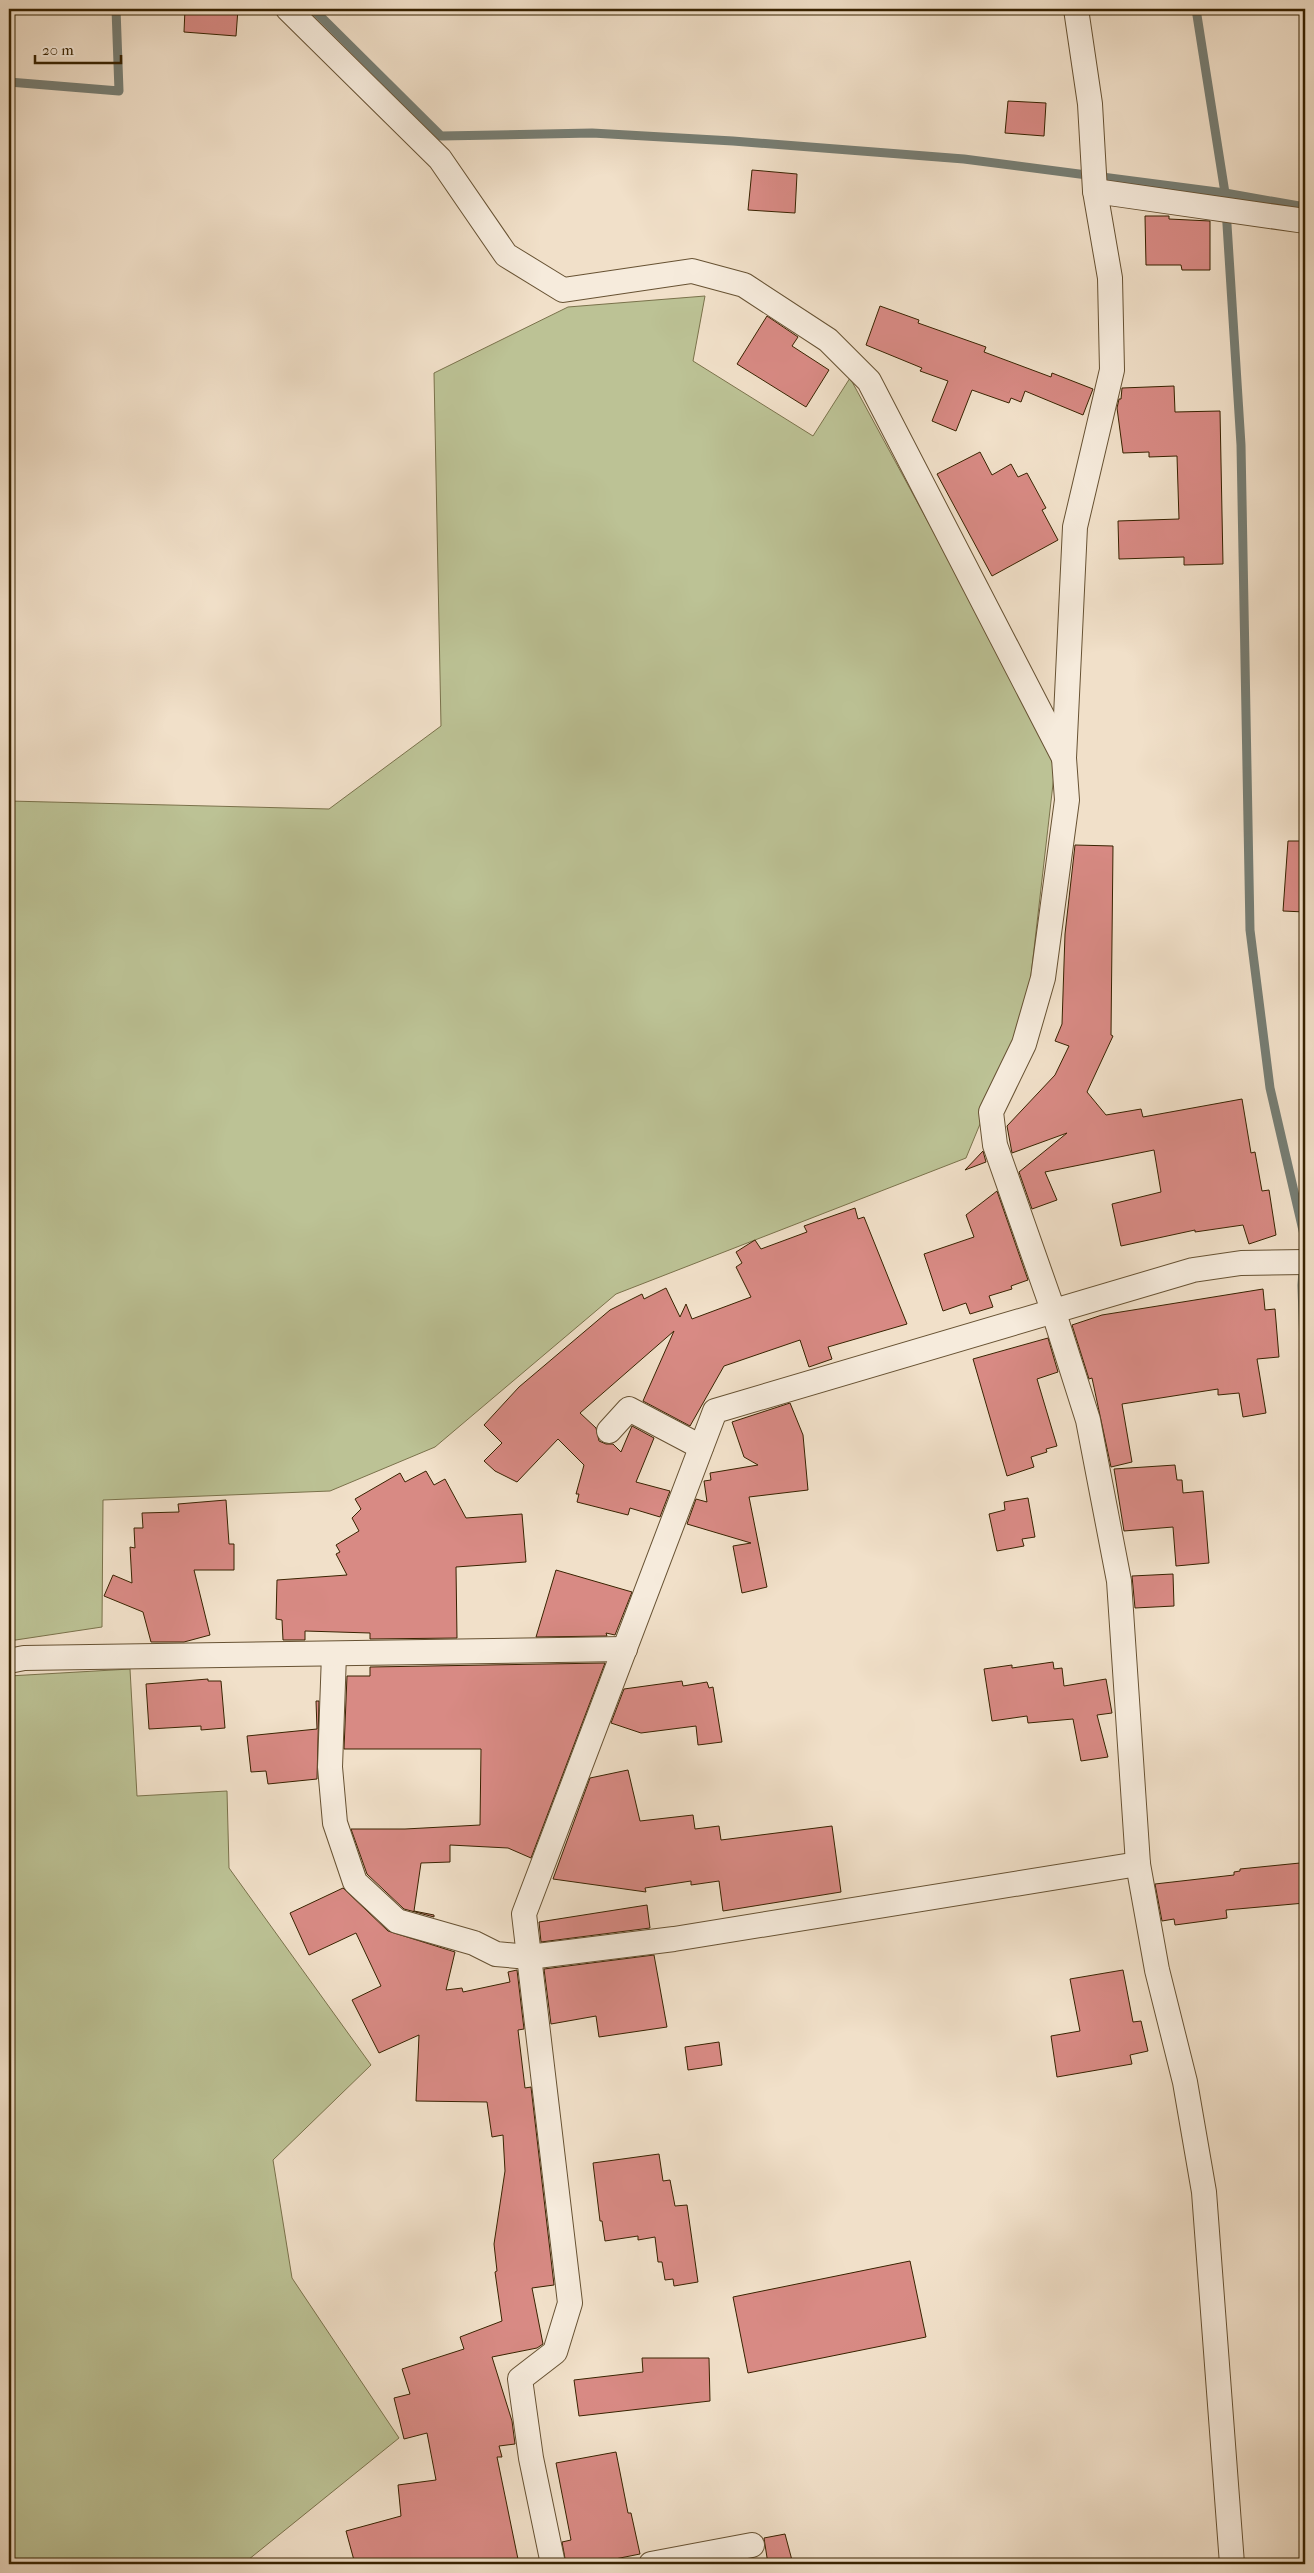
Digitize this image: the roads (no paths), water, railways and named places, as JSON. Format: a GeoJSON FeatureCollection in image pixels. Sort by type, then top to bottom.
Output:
{"type":"FeatureCollection","features":[{"type":"Feature","properties":{"kind":"street"},"geometry":{"type":"LineString","coordinates":[[288,9],[440,159],[506,255],[563,290],[692,271],[744,285],[828,340],[870,380],[1064,758]]}},
{"type":"Feature","properties":{"kind":"street"},"geometry":{"type":"LineString","coordinates":[[1076,9],[1090,104],[1094,181],[1110,278],[1112,370],[1075,527],[1064,758],[1067,800],[1043,978],[1024,1044],[991,1112],[995,1145],[1053,1310],[1088,1420],[1119,1581],[1138,1864],[1157,1970],[1185,2082],[1204,2192],[1232,2564]]}},
{"type":"Feature","properties":{"kind":"street"},"geometry":{"type":"LineString","coordinates":[[1094,181],[1226,209],[1305,221]]}},
{"type":"Feature","properties":{"kind":"street"},"geometry":{"type":"LineString","coordinates":[[554,2564],[531,2458],[520,2380],[555,2352],[570,2303],[524,1914],[714,1411],[1193,1270],[1241,1263],[1297,1262]]}},
{"type":"Feature","properties":{"kind":"street"},"geometry":{"type":"LineString","coordinates":[[609,1430],[629,1409],[701,1447]]}},
{"type":"Feature","properties":{"kind":"street"},"geometry":{"type":"LineString","coordinates":[[9,1662],[24,1658],[625,1649]]}},
{"type":"Feature","properties":{"kind":"street"},"geometry":{"type":"LineString","coordinates":[[334,1654],[330,1767],[334,1814],[335,1823],[355,1882],[397,1921],[474,1943],[496,1954],[529,1956],[674,1939],[1138,1864]]}},
{"type":"Feature","properties":{"kind":"street"},"geometry":{"type":"LineString","coordinates":[[651,2564],[752,2545]]}},
{"type":"Feature","properties":{"kind":"waterway"},"geometry":{"type":"LineString","coordinates":[[9,82],[119,91],[116,9]]}},
{"type":"Feature","properties":{"kind":"waterway"},"geometry":{"type":"LineString","coordinates":[[313,9],[441,136],[592,133],[733,141],[964,159],[1225,193],[1305,207]]}},
{"type":"Feature","properties":{"kind":"waterway"},"geometry":{"type":"LineString","coordinates":[[1196,9],[1225,193],[1241,445],[1250,930],[1270,1088],[1305,1239]]}},
{"type":"Feature","properties":{"kind":"waterway"},"geometry":{"type":"LineString","coordinates":[[1305,1242],[1302,1285],[1305,1381]]}}]}
